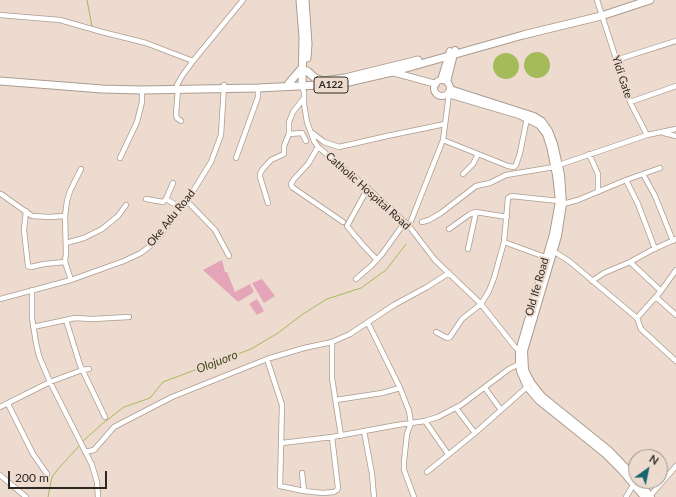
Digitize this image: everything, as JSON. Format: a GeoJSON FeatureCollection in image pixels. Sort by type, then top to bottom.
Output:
{"type":"FeatureCollection","features":[{"type":"Feature","properties":{"kind":"highway"},"geometry":{"type":"LineString","coordinates":[[300,0],[305,67],[312,76],[323,81]]}},
{"type":"Feature","properties":{"kind":"highway"},"geometry":{"type":"LineString","coordinates":[[304,85],[308,44],[305,0]]}},
{"type":"Feature","properties":{"kind":"highway","name":"A122"},"geometry":{"type":"LineString","coordinates":[[601,14],[640,0]]}},
{"type":"Feature","properties":{"kind":"highway","name":"A122"},"geometry":{"type":"LineString","coordinates":[[224,87],[289,83],[304,85],[345,78],[523,34],[650,0]]}},
{"type":"Feature","properties":{"kind":"highway","name":"A122"},"geometry":{"type":"LineString","coordinates":[[119,88],[258,88],[340,84],[392,72],[452,52]]}},
{"type":"Feature","properties":{"kind":"highway"},"geometry":{"type":"LineString","coordinates":[[289,83],[305,67]]}},
{"type":"Feature","properties":{"kind":"highway","name":"A122"},"geometry":{"type":"LineString","coordinates":[[0,80],[142,90],[177,87]]}},
{"type":"Feature","properties":{"kind":"main road"},"geometry":{"type":"LineString","coordinates":[[441,82],[452,52]]}},
{"type":"Feature","properties":{"kind":"main road"},"geometry":{"type":"LineString","coordinates":[[392,72],[450,85],[449,92]]}},
{"type":"Feature","properties":{"kind":"main road","name":"Old Ife Road"},"geometry":{"type":"LineString","coordinates":[[441,82],[435,90],[442,96],[449,92],[519,110],[542,121],[552,136],[556,166]]}},
{"type":"Feature","properties":{"kind":"main road","name":"Old Ife Road"},"geometry":{"type":"LineString","coordinates":[[449,92],[527,118],[539,125],[546,134],[556,166],[561,175],[561,202],[553,251],[524,351],[525,370],[531,382],[542,396],[609,450],[628,472]]}},
{"type":"Feature","properties":{"kind":"main road","name":"Old Ife Road"},"geometry":{"type":"LineString","coordinates":[[555,235],[545,257],[520,351],[519,364],[523,378],[527,387],[539,401],[628,474]]}},
{"type":"Feature","properties":{"kind":"street"},"geometry":{"type":"LineString","coordinates":[[181,121],[176,118],[177,87],[180,78],[243,0]]}},
{"type":"Feature","properties":{"kind":"street","name":"Yidi Gate"},"geometry":{"type":"LineString","coordinates":[[597,0],[630,102],[647,135]]}},
{"type":"Feature","properties":{"kind":"street"},"geometry":{"type":"LineString","coordinates":[[0,15],[60,20],[146,43],[193,61]]}},
{"type":"Feature","properties":{"kind":"street"},"geometry":{"type":"LineString","coordinates":[[616,60],[676,41]]}},
{"type":"Feature","properties":{"kind":"street","name":"Catholic Hospital Road"},"geometry":{"type":"LineString","coordinates":[[304,85],[305,114],[310,131],[318,147],[368,188],[409,226],[428,252],[481,304],[520,351]]}},
{"type":"Feature","properties":{"kind":"street"},"geometry":{"type":"LineString","coordinates":[[630,102],[676,86]]}},
{"type":"Feature","properties":{"kind":"street","name":"Oke Adu Road"},"geometry":{"type":"LineString","coordinates":[[0,299],[71,280],[124,261],[141,253],[154,242],[187,201],[205,173],[219,143],[222,128],[224,87]]}},
{"type":"Feature","properties":{"kind":"street"},"geometry":{"type":"LineString","coordinates":[[236,158],[258,96],[258,88]]}},
{"type":"Feature","properties":{"kind":"street"},"geometry":{"type":"LineString","coordinates":[[120,158],[137,122],[142,102],[142,90]]}},
{"type":"Feature","properties":{"kind":"street"},"geometry":{"type":"LineString","coordinates":[[409,226],[443,140],[449,92]]}},
{"type":"Feature","properties":{"kind":"street"},"geometry":{"type":"LineString","coordinates":[[268,203],[260,174],[271,160],[283,155],[284,146],[289,134],[288,127],[293,112],[304,98]]}},
{"type":"Feature","properties":{"kind":"street"},"geometry":{"type":"LineString","coordinates":[[443,140],[514,167],[520,153],[527,118]]}},
{"type":"Feature","properties":{"kind":"street"},"geometry":{"type":"LineString","coordinates":[[310,131],[324,142],[339,148],[445,124]]}},
{"type":"Feature","properties":{"kind":"street"},"geometry":{"type":"LineString","coordinates":[[422,222],[441,213],[476,186],[490,183],[506,175],[556,166],[647,135],[676,129]]}},
{"type":"Feature","properties":{"kind":"street"},"geometry":{"type":"LineString","coordinates":[[662,132],[676,136]]}},
{"type":"Feature","properties":{"kind":"street"},"geometry":{"type":"LineString","coordinates":[[289,134],[302,133],[306,141]]}},
{"type":"Feature","properties":{"kind":"street"},"geometry":{"type":"LineString","coordinates":[[318,147],[308,164],[291,184],[292,187],[343,222]]}},
{"type":"Feature","properties":{"kind":"street"},"geometry":{"type":"LineString","coordinates":[[463,174],[473,164],[478,154]]}},
{"type":"Feature","properties":{"kind":"street"},"geometry":{"type":"LineString","coordinates":[[589,154],[598,174],[598,192]]}},
{"type":"Feature","properties":{"kind":"street"},"geometry":{"type":"LineString","coordinates":[[436,332],[447,338],[450,337],[466,316],[481,304],[492,284],[504,242],[508,198],[511,196],[561,202],[598,192],[660,168]]}},
{"type":"Feature","properties":{"kind":"street"},"geometry":{"type":"LineString","coordinates":[[71,280],[65,262],[65,216],[70,191],[81,169]]}},
{"type":"Feature","properties":{"kind":"street"},"geometry":{"type":"LineString","coordinates":[[592,281],[604,273],[674,240],[656,196],[643,174]]}},
{"type":"Feature","properties":{"kind":"street"},"geometry":{"type":"LineString","coordinates":[[626,180],[638,204],[655,249]]}},
{"type":"Feature","properties":{"kind":"street"},"geometry":{"type":"LineString","coordinates":[[146,199],[163,202],[166,199],[173,183]]}},
{"type":"Feature","properties":{"kind":"street"},"geometry":{"type":"LineString","coordinates":[[368,188],[348,226],[377,260]]}},
{"type":"Feature","properties":{"kind":"street"},"geometry":{"type":"LineString","coordinates":[[1,194],[32,216],[65,216]]}},
{"type":"Feature","properties":{"kind":"street"},"geometry":{"type":"LineString","coordinates":[[166,199],[181,208]]}},
{"type":"Feature","properties":{"kind":"street"},"geometry":{"type":"LineString","coordinates":[[187,201],[215,230],[229,256]]}},
{"type":"Feature","properties":{"kind":"street"},"geometry":{"type":"LineString","coordinates":[[66,243],[84,238],[102,229],[118,216],[126,205]]}},
{"type":"Feature","properties":{"kind":"street"},"geometry":{"type":"LineString","coordinates":[[26,211],[24,230],[28,266],[31,268],[44,264],[65,262]]}},
{"type":"Feature","properties":{"kind":"street"},"geometry":{"type":"LineString","coordinates":[[449,229],[470,214],[476,212],[507,216]]}},
{"type":"Feature","properties":{"kind":"street"},"geometry":{"type":"LineString","coordinates":[[468,248],[476,212]]}},
{"type":"Feature","properties":{"kind":"street"},"geometry":{"type":"LineString","coordinates":[[356,279],[377,260],[390,245],[405,222]]}},
{"type":"Feature","properties":{"kind":"street"},"geometry":{"type":"LineString","coordinates":[[504,242],[545,257]]}},
{"type":"Feature","properties":{"kind":"street"},"geometry":{"type":"LineString","coordinates":[[553,251],[569,261],[637,318],[641,329],[676,361]]}},
{"type":"Feature","properties":{"kind":"street"},"geometry":{"type":"LineString","coordinates":[[630,262],[661,291]]}},
{"type":"Feature","properties":{"kind":"street"},"geometry":{"type":"LineString","coordinates":[[637,318],[661,291],[676,270]]}},
{"type":"Feature","properties":{"kind":"street"},"geometry":{"type":"LineString","coordinates":[[85,450],[94,450],[114,427],[166,400],[202,384],[267,359],[304,348],[332,342],[350,334],[394,305],[449,273]]}},
{"type":"Feature","properties":{"kind":"street"},"geometry":{"type":"LineString","coordinates":[[32,290],[33,327],[39,356],[50,382],[96,473],[98,497]]}},
{"type":"Feature","properties":{"kind":"street"},"geometry":{"type":"LineString","coordinates":[[656,297],[676,315]]}},
{"type":"Feature","properties":{"kind":"street"},"geometry":{"type":"LineString","coordinates":[[33,327],[75,318],[92,320],[129,317]]}},
{"type":"Feature","properties":{"kind":"street"},"geometry":{"type":"LineString","coordinates":[[66,320],[82,370],[105,417]]}},
{"type":"Feature","properties":{"kind":"street"},"geometry":{"type":"LineString","coordinates":[[368,323],[400,388],[409,411],[412,423],[407,434],[404,461],[406,478],[414,497]]}},
{"type":"Feature","properties":{"kind":"street"},"geometry":{"type":"LineString","coordinates":[[332,342],[331,371],[341,436]]}},
{"type":"Feature","properties":{"kind":"street"},"geometry":{"type":"LineString","coordinates":[[267,359],[281,400],[282,443],[280,486],[304,491],[324,493],[334,492],[338,488],[332,437]]}},
{"type":"Feature","properties":{"kind":"street"},"geometry":{"type":"LineString","coordinates":[[282,443],[341,436],[425,421],[444,415],[485,388],[509,369],[519,364]]}},
{"type":"Feature","properties":{"kind":"street"},"geometry":{"type":"LineString","coordinates":[[0,407],[50,382],[82,370],[89,370]]}},
{"type":"Feature","properties":{"kind":"street"},"geometry":{"type":"LineString","coordinates":[[427,472],[476,433],[527,387]]}},
{"type":"Feature","properties":{"kind":"street"},"geometry":{"type":"LineString","coordinates":[[336,400],[382,393],[400,388]]}},
{"type":"Feature","properties":{"kind":"street"},"geometry":{"type":"LineString","coordinates":[[485,388],[501,410]]}},
{"type":"Feature","properties":{"kind":"street"},"geometry":{"type":"LineString","coordinates":[[8,404],[33,454],[47,474]]}},
{"type":"Feature","properties":{"kind":"street"},"geometry":{"type":"LineString","coordinates":[[456,408],[476,433]]}},
{"type":"Feature","properties":{"kind":"street"},"geometry":{"type":"LineString","coordinates":[[425,421],[448,454]]}},
{"type":"Feature","properties":{"kind":"street"},"geometry":{"type":"LineString","coordinates":[[364,431],[372,474],[374,497]]}},
{"type":"Feature","properties":{"kind":"street"},"geometry":{"type":"LineString","coordinates":[[648,497],[676,466]]}},
{"type":"Feature","properties":{"kind":"street"},"geometry":{"type":"LineString","coordinates":[[302,473],[304,491]]}},
{"type":"Feature","properties":{"kind":"street"},"geometry":{"type":"LineString","coordinates":[[0,475],[26,497]]}},
{"type":"Feature","properties":{"kind":"shaded area"},"geometry":{"type":"Polygon","coordinates":[[[537,52],[546,56],[550,65],[546,74],[537,78],[528,74],[524,65],[528,56],[537,52]]]}},
{"type":"Feature","properties":{"kind":"shaded area"},"geometry":{"type":"Polygon","coordinates":[[[506,53],[515,57],[519,66],[515,75],[506,79],[497,75],[493,66],[497,57],[506,53]]]}},
{"type":"Feature","properties":{"kind":"shaded area"},"geometry":{"type":"Polygon","coordinates":[[[222,260],[225,272],[227,272],[235,292],[250,284],[254,292],[238,302],[203,270],[222,260]]]}},
{"type":"Feature","properties":{"kind":"shaded area"},"geometry":{"type":"Polygon","coordinates":[[[262,279],[275,296],[264,303],[252,283],[262,279]]]}},
{"type":"Feature","properties":{"kind":"shaded area"},"geometry":{"type":"Polygon","coordinates":[[[257,299],[264,311],[257,315],[249,304],[257,299]]]}},
{"type":"Feature","properties":{"kind":"waterway"},"geometry":{"type":"LineString","coordinates":[[87,0],[92,26]]}},
{"type":"Feature","properties":{"kind":"waterway","name":"Olojuoro"},"geometry":{"type":"LineString","coordinates":[[82,442],[124,407],[150,398],[163,382],[251,349],[278,333],[303,314],[327,299],[361,288],[386,270],[406,244]]}},
{"type":"Feature","properties":{"kind":"waterway","name":"Olojuoro"},"geometry":{"type":"LineString","coordinates":[[48,497],[52,477],[80,445]]}}]}
